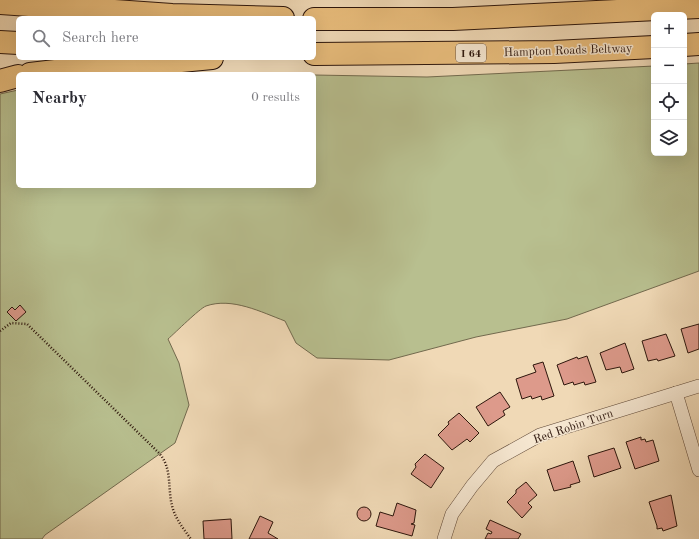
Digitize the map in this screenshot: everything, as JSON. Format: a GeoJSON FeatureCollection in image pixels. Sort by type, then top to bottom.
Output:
{"type":"FeatureCollection","features":[{"type":"Feature","properties":{"kind":"highway"},"geometry":{"type":"LineString","coordinates":[[0,3],[172,15],[209,16]]}},
{"type":"Feature","properties":{"kind":"highway"},"geometry":{"type":"LineString","coordinates":[[316,19],[453,19],[699,7]]}},
{"type":"Feature","properties":{"kind":"highway"},"geometry":{"type":"LineString","coordinates":[[0,42],[16,43]]}},
{"type":"Feature","properties":{"kind":"highway"},"geometry":{"type":"LineString","coordinates":[[687,45],[699,44]]}},
{"type":"Feature","properties":{"kind":"highway","name":"Hampton Roads Beltway"},"geometry":{"type":"LineString","coordinates":[[316,54],[554,52],[651,47]]}},
{"type":"Feature","properties":{"kind":"highway"},"geometry":{"type":"LineString","coordinates":[[47,72],[191,60]]}},
{"type":"Feature","properties":{"kind":"highway"},"geometry":{"type":"LineString","coordinates":[[0,80],[16,76]]}},
{"type":"Feature","properties":{"kind":"street","name":"Red Robin Turn"},"geometry":{"type":"LineString","coordinates":[[444,539],[452,514],[472,486],[493,461],[540,435],[699,386]]}},
{"type":"Feature","properties":{"kind":"street"},"geometry":{"type":"LineString","coordinates":[[676,392],[699,470]]}},
{"type":"Feature","properties":{"kind":"path"},"geometry":{"type":"LineString","coordinates":[[0,331],[11,322],[27,324],[165,460],[168,470],[174,512],[191,539]]}},
{"type":"Feature","properties":{"kind":"green space"},"geometry":{"type":"Polygon","coordinates":[[[699,63],[699,271],[567,319],[476,337],[389,360],[317,358],[296,343],[285,321],[236,304],[226,303],[206,306],[168,339],[179,363],[189,405],[175,443],[45,535],[42,539],[0,539],[0,94],[16,90],[16,188],[316,188],[316,75],[427,77],[651,66],[651,156],[687,156],[687,64],[699,63]]]}},
{"type":"Feature","properties":{"kind":"building"},"geometry":{"type":"Polygon","coordinates":[[[20,305],[26,312],[16,321],[7,312],[12,307],[15,310],[20,305]]]}},
{"type":"Feature","properties":{"kind":"building"},"geometry":{"type":"Polygon","coordinates":[[[699,324],[699,349],[688,353],[681,329],[699,324]]]}},
{"type":"Feature","properties":{"kind":"building"},"geometry":{"type":"Polygon","coordinates":[[[666,334],[675,356],[658,361],[657,359],[648,361],[642,341],[666,334]]]}},
{"type":"Feature","properties":{"kind":"building"},"geometry":{"type":"Polygon","coordinates":[[[625,343],[634,369],[622,373],[620,367],[606,370],[600,353],[625,343]]]}},
{"type":"Feature","properties":{"kind":"building"},"geometry":{"type":"Polygon","coordinates":[[[587,356],[596,382],[585,385],[584,382],[574,385],[573,382],[564,385],[557,365],[577,357],[578,359],[587,356]]]}},
{"type":"Feature","properties":{"kind":"building"},"geometry":{"type":"Polygon","coordinates":[[[543,362],[554,396],[542,400],[541,396],[532,399],[531,396],[522,399],[516,379],[536,372],[533,365],[543,362]]]}},
{"type":"Feature","properties":{"kind":"building"},"geometry":{"type":"Polygon","coordinates":[[[500,392],[510,407],[503,411],[505,415],[488,426],[476,407],[500,392]]]}},
{"type":"Feature","properties":{"kind":"building"},"geometry":{"type":"Polygon","coordinates":[[[459,413],[479,433],[470,442],[467,439],[452,450],[438,435],[449,424],[448,422],[459,413]]]}},
{"type":"Feature","properties":{"kind":"building"},"geometry":{"type":"Polygon","coordinates":[[[641,437],[641,440],[645,439],[646,442],[653,440],[659,461],[635,469],[626,442],[641,437]]]}},
{"type":"Feature","properties":{"kind":"building"},"geometry":{"type":"Polygon","coordinates":[[[614,448],[621,468],[594,477],[588,456],[614,448]]]}},
{"type":"Feature","properties":{"kind":"building"},"geometry":{"type":"Polygon","coordinates":[[[425,454],[444,468],[431,488],[411,474],[416,467],[415,464],[425,454]]]}},
{"type":"Feature","properties":{"kind":"building"},"geometry":{"type":"Polygon","coordinates":[[[573,461],[580,482],[570,485],[571,487],[554,491],[547,470],[573,461]]]}},
{"type":"Feature","properties":{"kind":"building"},"geometry":{"type":"Polygon","coordinates":[[[526,482],[537,495],[528,503],[532,507],[522,518],[507,502],[516,493],[516,490],[526,482]]]}},
{"type":"Feature","properties":{"kind":"building"},"geometry":{"type":"Polygon","coordinates":[[[671,495],[677,526],[663,531],[662,528],[657,529],[649,502],[671,495]]]}},
{"type":"Feature","properties":{"kind":"building"},"geometry":{"type":"Polygon","coordinates":[[[397,503],[416,510],[414,523],[411,524],[415,525],[412,536],[376,526],[380,512],[393,516],[397,503]]]}},
{"type":"Feature","properties":{"kind":"building"},"geometry":{"type":"Polygon","coordinates":[[[361,507],[367,507],[371,511],[371,517],[367,521],[361,521],[357,517],[357,511],[361,507]]]}},
{"type":"Feature","properties":{"kind":"building"},"geometry":{"type":"Polygon","coordinates":[[[260,516],[273,522],[268,533],[278,539],[249,539],[260,516]]]}},
{"type":"Feature","properties":{"kind":"building"},"geometry":{"type":"Polygon","coordinates":[[[231,519],[232,539],[204,539],[203,521],[231,519]]]}},
{"type":"Feature","properties":{"kind":"building"},"geometry":{"type":"Polygon","coordinates":[[[490,520],[521,534],[518,539],[485,539],[488,533],[491,534],[492,532],[486,529],[490,520]]]}}]}
